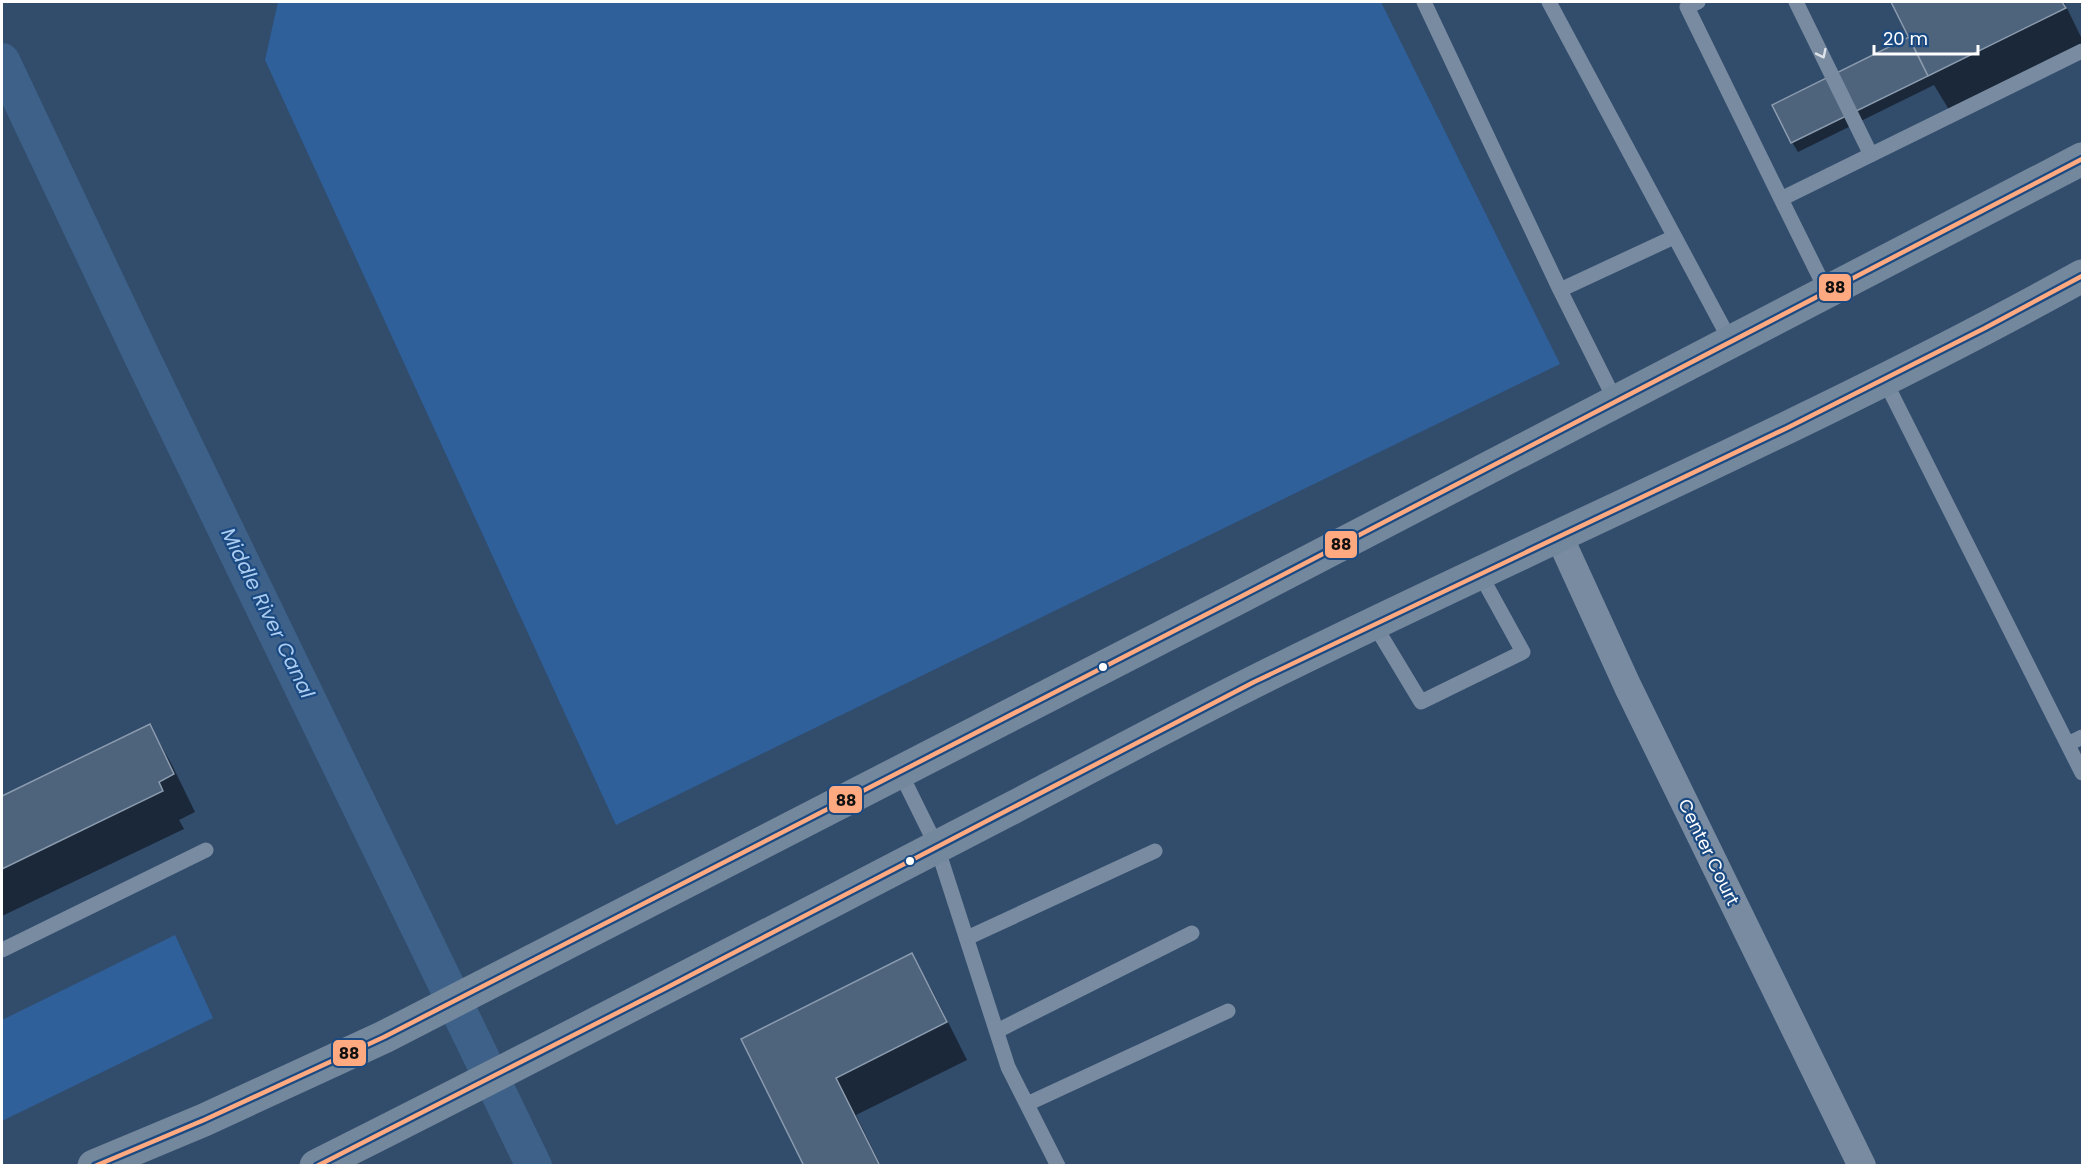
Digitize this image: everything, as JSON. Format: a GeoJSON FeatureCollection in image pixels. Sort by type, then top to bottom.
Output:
{"type":"FeatureCollection","features":[{"type":"Feature","properties":{"kind":"main road"},"geometry":{"type":"LineString","coordinates":[[94,1166],[204,1120],[384,1037],[1616,402],[2082,159]]}},
{"type":"Feature","properties":{"kind":"main road"},"geometry":{"type":"LineString","coordinates":[[316,1166],[571,1037],[1286,666],[1884,379],[2012,315],[2082,276]]}},
{"type":"Feature","properties":{"kind":"street","name":"Center Court"},"geometry":{"type":"LineString","coordinates":[[1559,536],[1628,687],[1862,1166]]}},
{"type":"Feature","properties":{"kind":"lane"},"geometry":{"type":"LineString","coordinates":[[1425,2],[1560,290],[1616,402]]}},
{"type":"Feature","properties":{"kind":"lane"},"geometry":{"type":"LineString","coordinates":[[1549,2],[1731,342]]}},
{"type":"Feature","properties":{"kind":"lane"},"geometry":{"type":"LineString","coordinates":[[1698,2],[1688,7],[1827,292]]}},
{"type":"Feature","properties":{"kind":"lane"},"geometry":{"type":"LineString","coordinates":[[1796,2],[1871,155]]}},
{"type":"Feature","properties":{"kind":"lane"},"geometry":{"type":"LineString","coordinates":[[1781,199],[2082,51]]}},
{"type":"Feature","properties":{"kind":"lane"},"geometry":{"type":"LineString","coordinates":[[1560,290],[1674,237]]}},
{"type":"Feature","properties":{"kind":"lane"},"geometry":{"type":"LineString","coordinates":[[1884,379],[2082,773]]}},
{"type":"Feature","properties":{"kind":"lane"},"geometry":{"type":"LineString","coordinates":[[1374,624],[1421,702],[1523,652],[1480,574]]}},
{"type":"Feature","properties":{"kind":"lane"},"geometry":{"type":"LineString","coordinates":[[2068,744],[2082,737]]}},
{"type":"Feature","properties":{"kind":"lane"},"geometry":{"type":"LineString","coordinates":[[900,772],[937,847],[1008,1067],[1058,1166]]}},
{"type":"Feature","properties":{"kind":"lane"},"geometry":{"type":"LineString","coordinates":[[2,950],[206,850]]}},
{"type":"Feature","properties":{"kind":"lane"},"geometry":{"type":"LineString","coordinates":[[967,938],[1155,852]]}},
{"type":"Feature","properties":{"kind":"lane"},"geometry":{"type":"LineString","coordinates":[[997,1031],[1192,933]]}},
{"type":"Feature","properties":{"kind":"lane"},"geometry":{"type":"LineString","coordinates":[[1027,1104],[1228,1011]]}},
{"type":"Feature","properties":{"kind":"shaded area"},"geometry":{"type":"Polygon","coordinates":[[[278,2],[1381,2],[1560,364],[616,825],[265,60],[278,2]]]}},
{"type":"Feature","properties":{"kind":"shaded area"},"geometry":{"type":"Polygon","coordinates":[[[175,935],[213,1018],[2,1121],[2,1020],[175,935]]]}},
{"type":"Feature","properties":{"kind":"building"},"geometry":{"type":"Polygon","coordinates":[[[1891,2],[2062,2],[2066,8],[1928,76],[1891,2]]]}},
{"type":"Feature","properties":{"kind":"building"},"geometry":{"type":"Polygon","coordinates":[[[1909,37],[1928,76],[1791,143],[1772,105],[1909,37]]]}},
{"type":"Feature","properties":{"kind":"building"},"geometry":{"type":"Polygon","coordinates":[[[150,724],[174,774],[159,782],[163,791],[2,869],[2,796],[150,724]]]}},
{"type":"Feature","properties":{"kind":"building"},"geometry":{"type":"Polygon","coordinates":[[[912,953],[947,1022],[836,1078],[880,1166],[804,1166],[741,1039],[912,953]]]}},
{"type":"Feature","properties":{"kind":"waterway","name":"Middle River Canal"},"geometry":{"type":"LineString","coordinates":[[2,61],[145,363],[534,1166]]}},
{"type":"Feature","properties":{"kind":"transit line","name":"88"},"geometry":{"type":"LineString","coordinates":[[95,1166],[204,1120],[384,1037],[1242,596],[2082,159]]}},
{"type":"Feature","properties":{"kind":"transit line","name":"88"},"geometry":{"type":"LineString","coordinates":[[317,1166],[666,988],[1254,682],[1787,428],[2082,276]]}}]}
